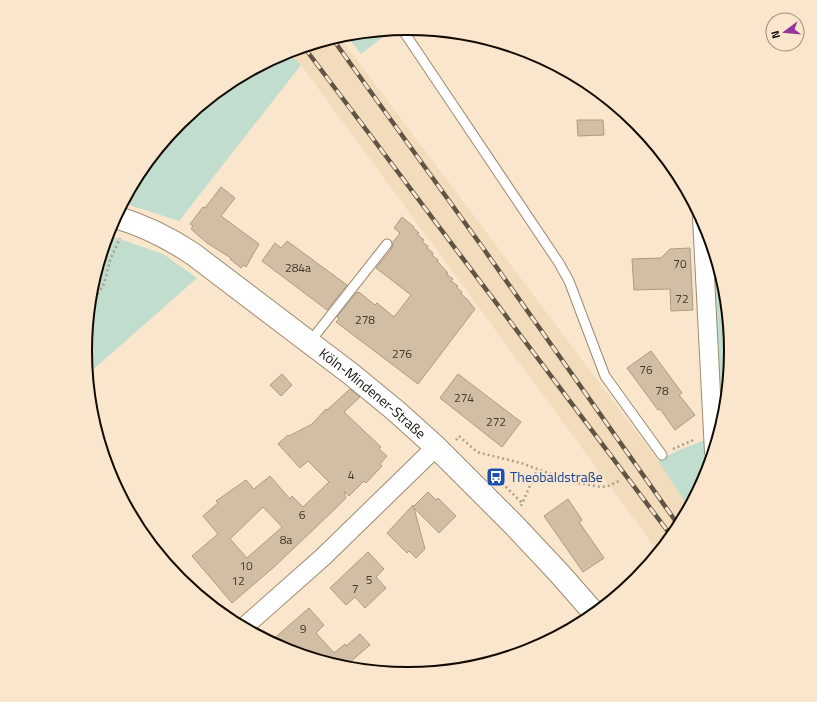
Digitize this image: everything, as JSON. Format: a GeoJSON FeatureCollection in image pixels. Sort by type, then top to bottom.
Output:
{"type":"FeatureCollection","features":[{"type":"Feature","properties":{"kind":"street","name":"Köln-Mindener-Straße"},"geometry":{"type":"LineString","coordinates":[[122,219],[174,241],[193,254],[396,411],[436,447],[513,524],[555,568],[591,609]]}},
{"type":"Feature","properties":{"kind":"street"},"geometry":{"type":"LineString","coordinates":[[703,237],[713,438]]}},
{"type":"Feature","properties":{"kind":"street"},"geometry":{"type":"LineString","coordinates":[[248,624],[323,556],[436,447]]}},
{"type":"Feature","properties":{"kind":"lane"},"geometry":{"type":"LineString","coordinates":[[406,35],[569,281],[605,376],[662,455]]}},
{"type":"Feature","properties":{"kind":"lane"},"geometry":{"type":"LineString","coordinates":[[309,343],[387,244]]}},
{"type":"Feature","properties":{"kind":"path"},"geometry":{"type":"LineString","coordinates":[[98,294],[104,284],[120,223]]}},
{"type":"Feature","properties":{"kind":"path"},"geometry":{"type":"LineString","coordinates":[[662,455],[688,442],[712,433]]}},
{"type":"Feature","properties":{"kind":"path"},"geometry":{"type":"LineString","coordinates":[[436,447],[453,444],[459,436],[478,452],[521,463],[560,478],[592,486],[608,486],[619,481]]}},
{"type":"Feature","properties":{"kind":"path"},"geometry":{"type":"LineString","coordinates":[[513,524],[537,470]]}},
{"type":"Feature","properties":{"kind":"shaded area"},"geometry":{"type":"Polygon","coordinates":[[[343,42],[658,461],[686,503],[671,527],[655,548],[301,65],[293,57],[343,42]]]}},
{"type":"Feature","properties":{"kind":"green space"},"geometry":{"type":"Polygon","coordinates":[[[384,36],[361,54],[350,41],[384,36]]]}},
{"type":"Feature","properties":{"kind":"green space"},"geometry":{"type":"Polygon","coordinates":[[[293,57],[301,65],[179,221],[128,205],[146,175],[185,128],[216,100],[251,77],[293,57]]]}},
{"type":"Feature","properties":{"kind":"green space"},"geometry":{"type":"Polygon","coordinates":[[[114,237],[163,254],[197,278],[93,370],[92,351],[95,310],[103,269],[114,237]]]}},
{"type":"Feature","properties":{"kind":"green space"},"geometry":{"type":"Polygon","coordinates":[[[714,269],[722,310],[724,330],[724,372],[722,392],[715,428],[714,269]]]}},
{"type":"Feature","properties":{"kind":"green space"},"geometry":{"type":"Polygon","coordinates":[[[710,438],[711,444],[708,453],[686,503],[658,461],[677,451],[710,438]]]}},
{"type":"Feature","properties":{"kind":"building"},"geometry":{"type":"Polygon","coordinates":[[[577,120],[603,120],[604,135],[578,136],[577,120]]]}},
{"type":"Feature","properties":{"kind":"building"},"geometry":{"type":"Polygon","coordinates":[[[221,187],[235,198],[221,216],[259,244],[246,267],[243,265],[241,268],[230,259],[231,258],[207,243],[191,229],[193,226],[190,224],[203,207],[205,208],[221,187]]]}},
{"type":"Feature","properties":{"kind":"building"},"geometry":{"type":"Polygon","coordinates":[[[402,217],[419,233],[417,234],[424,240],[422,242],[428,246],[427,248],[433,253],[432,255],[448,273],[446,274],[453,279],[451,281],[458,286],[456,287],[462,292],[461,294],[475,309],[418,384],[336,322],[339,319],[337,317],[357,292],[375,305],[377,303],[394,317],[411,295],[376,268],[392,248],[393,242],[400,233],[394,228],[402,217]]]}},
{"type":"Feature","properties":{"kind":"building"},"geometry":{"type":"Polygon","coordinates":[[[287,241],[347,285],[327,310],[262,261],[275,243],[281,248],[287,241]]]}},
{"type":"Feature","properties":{"kind":"building"},"geometry":{"type":"Polygon","coordinates":[[[690,248],[693,310],[671,311],[670,289],[634,290],[632,259],[661,258],[670,249],[690,248]]]}},
{"type":"Feature","properties":{"kind":"building"},"geometry":{"type":"Polygon","coordinates":[[[651,351],[682,393],[679,395],[695,415],[675,430],[627,368],[651,351]]]}},
{"type":"Feature","properties":{"kind":"building"},"geometry":{"type":"Polygon","coordinates":[[[282,374],[292,385],[281,396],[270,385],[282,374]]]}},
{"type":"Feature","properties":{"kind":"building"},"geometry":{"type":"Polygon","coordinates":[[[458,374],[521,422],[502,447],[440,398],[458,374]]]}},
{"type":"Feature","properties":{"kind":"building"},"geometry":{"type":"Polygon","coordinates":[[[350,389],[360,397],[344,412],[381,447],[379,449],[387,456],[380,464],[382,466],[366,483],[364,481],[349,496],[344,491],[346,498],[336,508],[274,567],[232,603],[192,556],[218,534],[203,516],[218,503],[216,501],[246,480],[254,489],[270,476],[290,499],[292,496],[303,507],[329,482],[308,461],[300,468],[278,444],[288,435],[289,436],[312,424],[326,409],[327,410],[350,389]],[[263,507],[230,539],[247,558],[282,527],[263,507]]]}},
{"type":"Feature","properties":{"kind":"building"},"geometry":{"type":"Polygon","coordinates":[[[428,492],[436,500],[438,498],[456,516],[439,533],[414,508],[425,549],[416,558],[409,551],[407,553],[387,533],[413,505],[413,507],[428,492]]]}},
{"type":"Feature","properties":{"kind":"building"},"geometry":{"type":"Polygon","coordinates":[[[568,499],[582,520],[579,522],[604,558],[583,572],[544,516],[568,499]]]}},
{"type":"Feature","properties":{"kind":"building"},"geometry":{"type":"Polygon","coordinates":[[[368,552],[384,569],[376,577],[386,588],[365,608],[355,597],[346,605],[330,588],[368,552]]]}},
{"type":"Feature","properties":{"kind":"building"},"geometry":{"type":"Polygon","coordinates":[[[309,608],[324,625],[316,633],[334,653],[345,644],[346,646],[360,634],[370,645],[351,662],[307,650],[276,637],[309,608]]]}},
{"type":"Feature","properties":{"kind":"railway"},"geometry":{"type":"LineString","coordinates":[[336,44],[483,248],[675,520]]}},
{"type":"Feature","properties":{"kind":"railway"},"geometry":{"type":"LineString","coordinates":[[308,52],[668,531]]}},
{"type":"Feature","properties":{"kind":"place","name":"Theobaldstraße"},"geometry":{"type":"Point","coordinates":[496,477]}}]}
